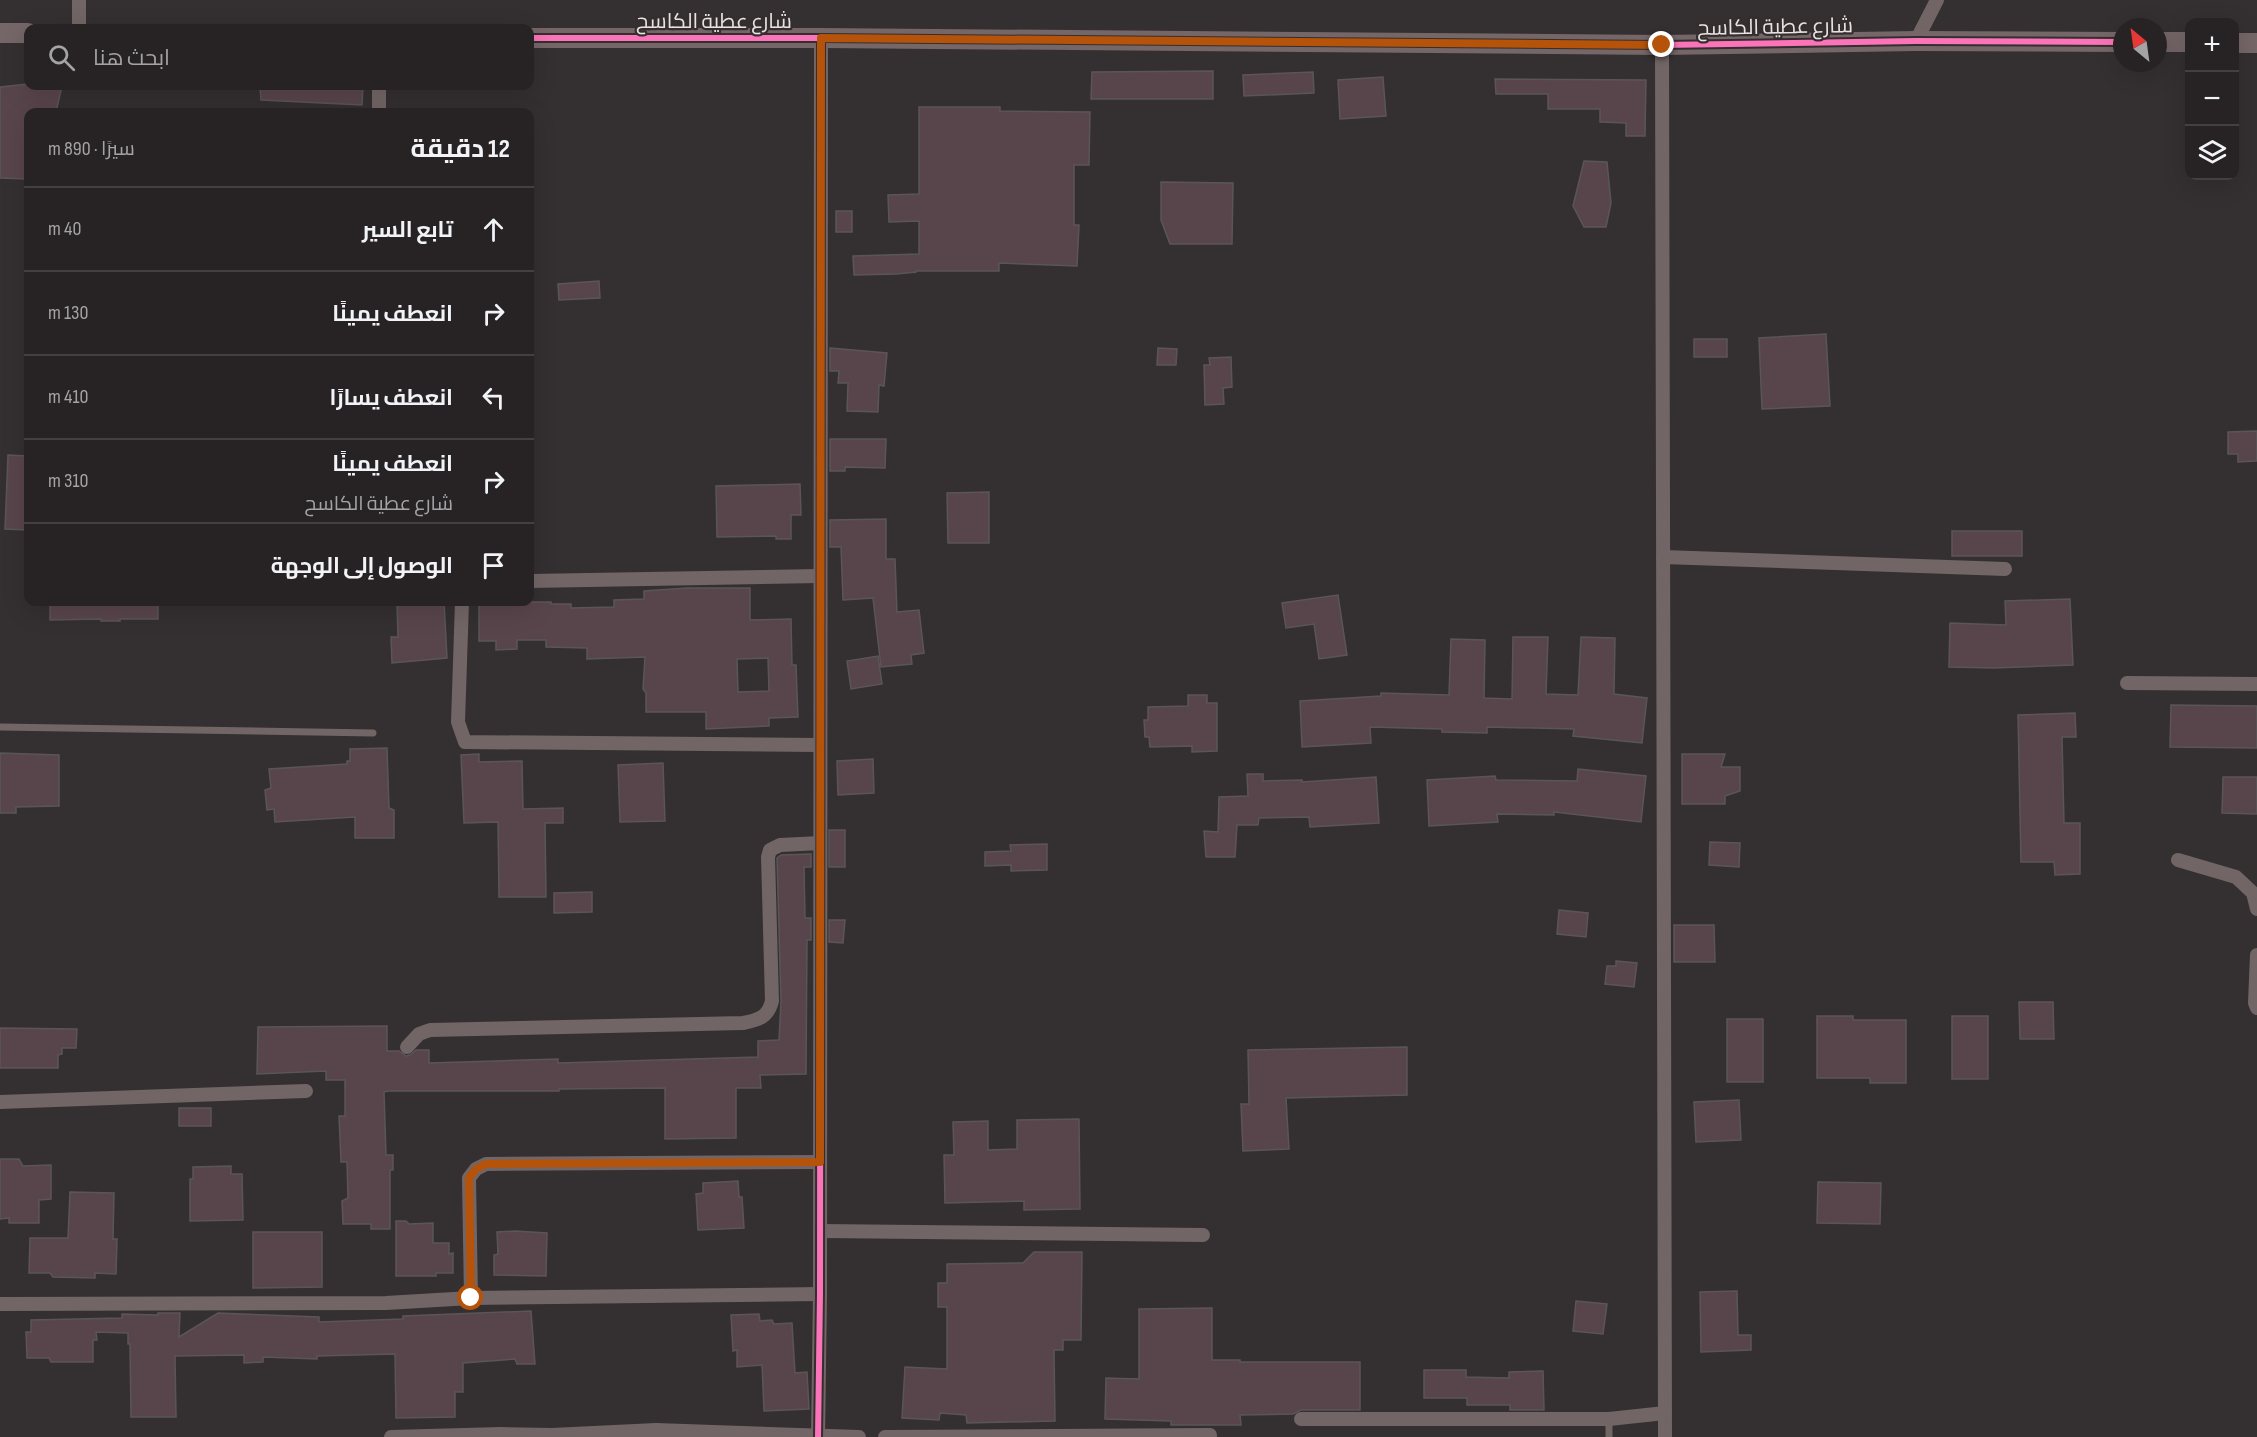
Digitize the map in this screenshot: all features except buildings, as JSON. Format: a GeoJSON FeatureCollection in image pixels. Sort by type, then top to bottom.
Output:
{"type":"FeatureCollection","features":[{"type":"Feature","properties":{"kind":"street"},"geometry":{"type":"LineString","coordinates":[[79,0],[79,24]]}},
{"type":"Feature","properties":{"kind":"street"},"geometry":{"type":"LineString","coordinates":[[1916,41],[1936,0]]}},
{"type":"Feature","properties":{"kind":"street"},"geometry":{"type":"LineString","coordinates":[[0,33],[24,33]]}},
{"type":"Feature","properties":{"kind":"street","name":"شارع عطية الكاسح"},"geometry":{"type":"LineString","coordinates":[[534,38],[1662,45],[1916,41],[2113,42]]}},
{"type":"Feature","properties":{"kind":"street"},"geometry":{"type":"LineString","coordinates":[[818,1436],[821,38]]}},
{"type":"Feature","properties":{"kind":"street"},"geometry":{"type":"LineString","coordinates":[[2167,42],[2185,42]]}},
{"type":"Feature","properties":{"kind":"street"},"geometry":{"type":"LineString","coordinates":[[2239,43],[2257,43]]}},
{"type":"Feature","properties":{"kind":"street"},"geometry":{"type":"LineString","coordinates":[[1662,45],[1665,1437]]}},
{"type":"Feature","properties":{"kind":"street"},"geometry":{"type":"LineString","coordinates":[[379,90],[379,108]]}},
{"type":"Feature","properties":{"kind":"street"},"geometry":{"type":"LineString","coordinates":[[1663,557],[2005,569]]}},
{"type":"Feature","properties":{"kind":"street"},"geometry":{"type":"LineString","coordinates":[[534,581],[820,576]]}},
{"type":"Feature","properties":{"kind":"street"},"geometry":{"type":"LineString","coordinates":[[462,606],[458,722],[465,742],[820,745]]}},
{"type":"Feature","properties":{"kind":"street"},"geometry":{"type":"LineString","coordinates":[[2127,683],[2257,684]]}},
{"type":"Feature","properties":{"kind":"street"},"geometry":{"type":"LineString","coordinates":[[407,1047],[419,1034],[429,1030],[743,1023],[762,1018],[769,1011],[772,1001],[768,857],[771,850],[780,845],[820,843]]}},
{"type":"Feature","properties":{"kind":"street"},"geometry":{"type":"LineString","coordinates":[[2178,860],[2236,877],[2253,893],[2257,909]]}},
{"type":"Feature","properties":{"kind":"street"},"geometry":{"type":"LineString","coordinates":[[2257,955],[2255,1003],[2257,1008]]}},
{"type":"Feature","properties":{"kind":"street"},"geometry":{"type":"LineString","coordinates":[[0,1102],[306,1091]]}},
{"type":"Feature","properties":{"kind":"street"},"geometry":{"type":"LineString","coordinates":[[471,1298],[469,1178],[476,1169],[486,1164],[820,1162]]}},
{"type":"Feature","properties":{"kind":"street"},"geometry":{"type":"LineString","coordinates":[[820,1231],[1203,1235]]}},
{"type":"Feature","properties":{"kind":"street"},"geometry":{"type":"LineString","coordinates":[[0,1304],[386,1303],[471,1298],[820,1294]]}},
{"type":"Feature","properties":{"kind":"street"},"geometry":{"type":"LineString","coordinates":[[1301,1419],[1609,1419],[1665,1413]]}},
{"type":"Feature","properties":{"kind":"street"},"geometry":{"type":"LineString","coordinates":[[391,1437],[552,1435],[656,1430],[859,1437]]}},
{"type":"Feature","properties":{"kind":"street"},"geometry":{"type":"LineString","coordinates":[[885,1437],[1210,1435]]}},
{"type":"Feature","properties":{"kind":"lane"},"geometry":{"type":"LineString","coordinates":[[0,727],[373,734]]}},
{"type":"Feature","properties":{"kind":"lane"},"geometry":{"type":"LineString","coordinates":[[1609,1419],[1609,1437]]}},
{"type":"Feature","properties":{"kind":"cycle path"},"geometry":{"type":"LineString","coordinates":[[534,38],[1662,45],[1916,41],[2113,42]]}},
{"type":"Feature","properties":{"kind":"cycle path"},"geometry":{"type":"LineString","coordinates":[[818,1437],[821,38]]}},
{"type":"Feature","properties":{"kind":"route"},"geometry":{"type":"LineString","coordinates":[[471,1298],[469,1178],[476,1169],[486,1164],[820,1162],[821,38],[1662,45]]}}]}
